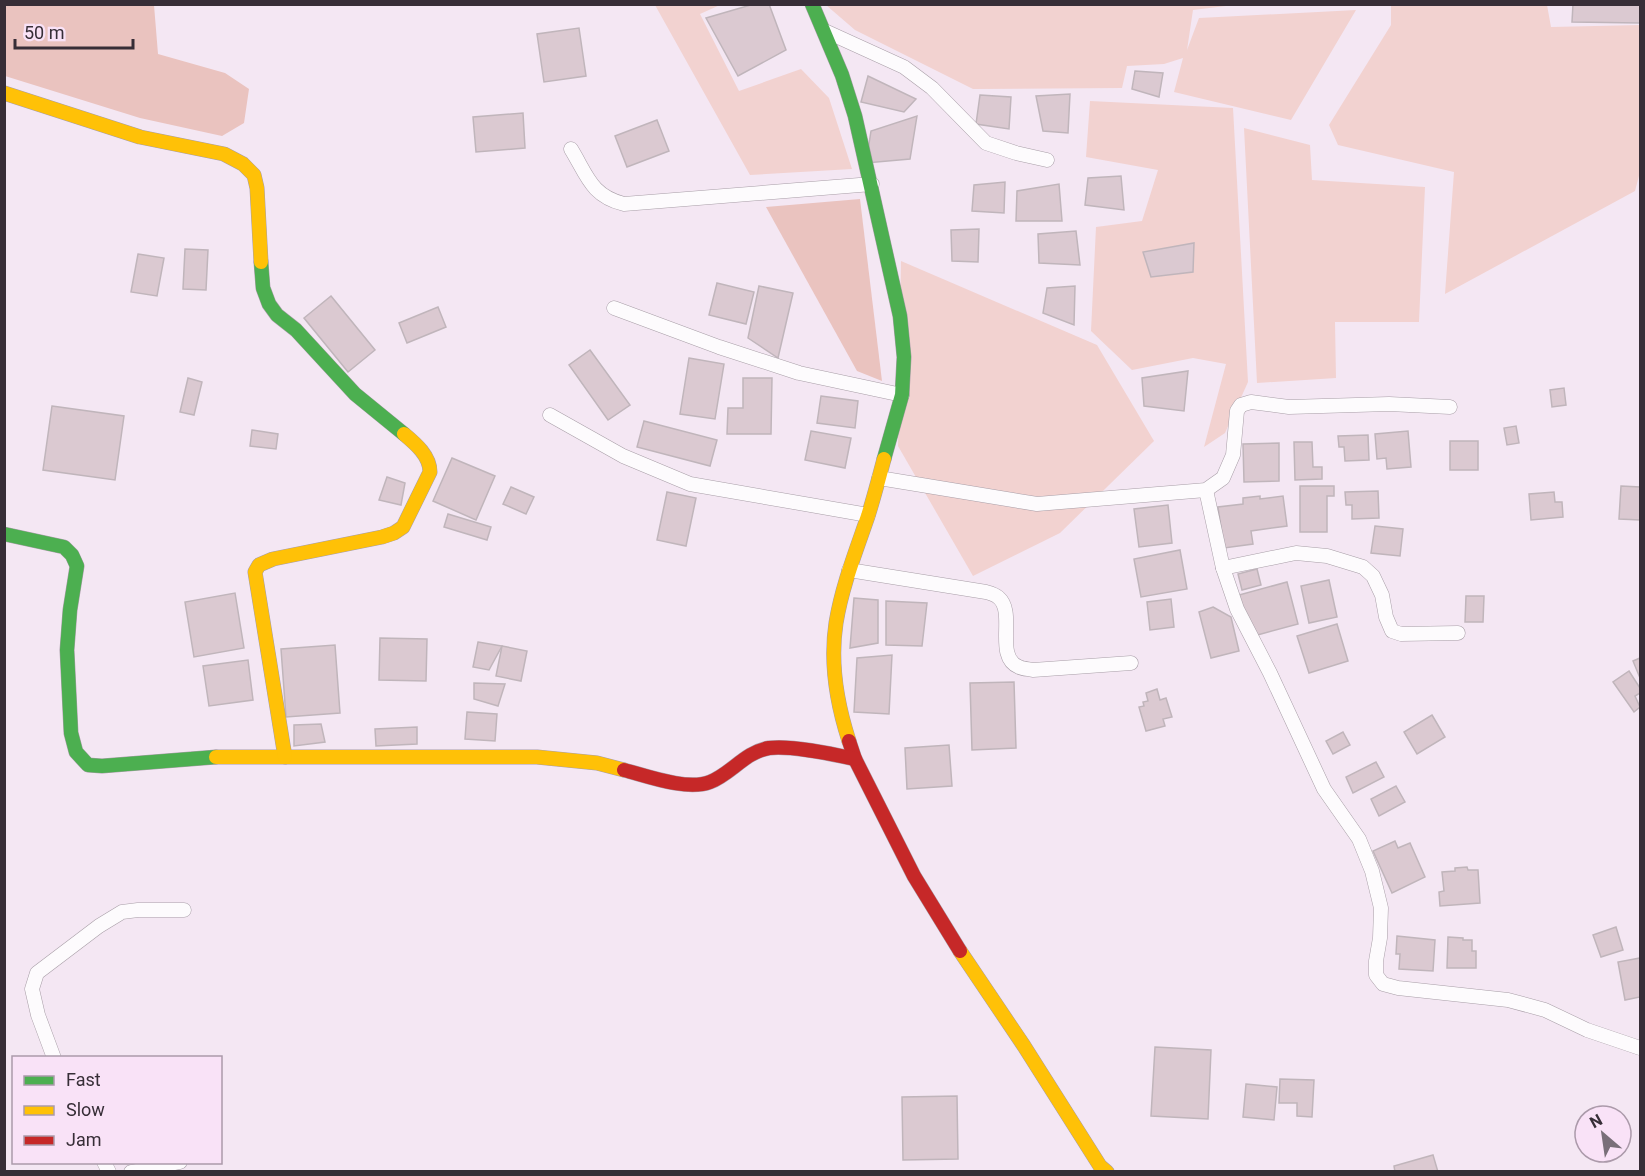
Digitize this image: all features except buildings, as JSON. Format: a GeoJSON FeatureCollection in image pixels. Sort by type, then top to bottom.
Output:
{"type":"FeatureCollection","features":[{"type":"Feature","properties":{"kind":"street"},"geometry":{"type":"LineString","coordinates":[[812,4],[842,75],[872,184],[900,316],[904,357],[902,395],[868,515],[849,570],[836,623],[834,666],[841,716],[855,759],[914,876],[944,928],[1024,1046],[1100,1166],[1107,1172]]}},
{"type":"Feature","properties":{"kind":"street"},"geometry":{"type":"LineString","coordinates":[[825,31],[904,67],[932,88],[986,143],[1047,160]]}},
{"type":"Feature","properties":{"kind":"street"},"geometry":{"type":"LineString","coordinates":[[4,93],[140,137],[224,154],[243,164],[254,175],[257,188],[263,288],[269,304],[277,315],[296,330],[355,394],[417,446],[430,464],[430,472],[411,514],[403,527],[394,533],[273,559],[259,565],[255,572],[285,757]]}},
{"type":"Feature","properties":{"kind":"street"},"geometry":{"type":"LineString","coordinates":[[571,149],[596,190],[607,200],[624,204],[872,184]]}},
{"type":"Feature","properties":{"kind":"street"},"geometry":{"type":"LineString","coordinates":[[614,308],[719,347],[799,373],[902,395]]}},
{"type":"Feature","properties":{"kind":"street"},"geometry":{"type":"LineString","coordinates":[[879,478],[1037,504],[1206,490],[1223,478],[1233,455],[1237,411],[1241,405],[1251,402],[1289,407],[1389,404],[1450,407]]}},
{"type":"Feature","properties":{"kind":"street"},"geometry":{"type":"LineString","coordinates":[[550,415],[623,456],[690,484],[868,515]]}},
{"type":"Feature","properties":{"kind":"street"},"geometry":{"type":"LineString","coordinates":[[1206,490],[1223,568],[1236,609],[1270,673],[1324,789],[1359,839],[1372,871],[1381,908],[1376,975],[1383,984],[1398,988],[1508,1000],[1545,1010],[1596,1033],[1641,1048]]}},
{"type":"Feature","properties":{"kind":"street"},"geometry":{"type":"LineString","coordinates":[[4,534],[64,547],[72,555],[77,566],[67,650],[71,733],[76,752],[88,765],[102,766],[227,756],[537,757],[597,763],[662,780],[694,785],[710,782],[753,753],[770,748],[815,751],[855,759]]}},
{"type":"Feature","properties":{"kind":"street"},"geometry":{"type":"LineString","coordinates":[[1223,568],[1296,553],[1328,556],[1363,567],[1373,576],[1382,595],[1386,617],[1392,631],[1401,634],[1458,633]]}},
{"type":"Feature","properties":{"kind":"street"},"geometry":{"type":"LineString","coordinates":[[849,570],[986,592],[999,598],[1005,610],[1009,659],[1018,667],[1033,670],[1131,663]]}},
{"type":"Feature","properties":{"kind":"street"},"geometry":{"type":"LineString","coordinates":[[53,1056],[38,1015],[32,989],[37,973],[99,926],[122,912],[184,910]]}},
{"type":"Feature","properties":{"kind":"street"},"geometry":{"type":"LineString","coordinates":[[131,1172],[170,1164]]}},
{"type":"Feature","properties":{"kind":"shaded area"},"geometry":{"type":"Polygon","coordinates":[[[4,5],[154,5],[158,54],[225,73],[249,89],[244,123],[222,136],[140,118],[5,76],[4,5]]]}},
{"type":"Feature","properties":{"kind":"shaded area"},"geometry":{"type":"Polygon","coordinates":[[[655,5],[720,5],[700,14],[739,91],[801,69],[829,98],[852,169],[750,175],[655,5]]]}},
{"type":"Feature","properties":{"kind":"shaded area"},"geometry":{"type":"Polygon","coordinates":[[[826,5],[1234,5],[1193,10],[1187,50],[1199,18],[1356,10],[1291,120],[1174,92],[1183,58],[1164,64],[1127,66],[1122,88],[973,89],[855,30],[826,5]]]}},
{"type":"Feature","properties":{"kind":"shaded area"},"geometry":{"type":"Polygon","coordinates":[[[1391,5],[1547,5],[1551,27],[1640,25],[1640,172],[1635,191],[1445,294],[1454,172],[1338,145],[1329,125],[1391,25],[1391,5]]]}},
{"type":"Feature","properties":{"kind":"shaded area"},"geometry":{"type":"Polygon","coordinates":[[[1090,101],[1233,108],[1248,382],[1225,433],[1204,447],[1226,364],[1193,358],[1132,370],[1091,331],[1096,227],[1142,221],[1158,170],[1086,157],[1090,101]]]}},
{"type":"Feature","properties":{"kind":"shaded area"},"geometry":{"type":"Polygon","coordinates":[[[1244,128],[1310,145],[1312,180],[1425,187],[1419,322],[1335,322],[1336,378],[1257,383],[1244,128]]]}},
{"type":"Feature","properties":{"kind":"shaded area"},"geometry":{"type":"Polygon","coordinates":[[[860,199],[882,381],[857,371],[766,207],[860,199]]]}},
{"type":"Feature","properties":{"kind":"shaded area"},"geometry":{"type":"Polygon","coordinates":[[[901,261],[1097,345],[1154,441],[1060,533],[973,576],[898,446],[901,261]]]}},
{"type":"Feature","properties":{"kind":"traffic: fast"},"geometry":{"type":"LineString","coordinates":[[812,4],[842,75],[855,116],[900,316],[904,357],[902,395],[884,459]]}},
{"type":"Feature","properties":{"kind":"traffic: fast"},"geometry":{"type":"LineString","coordinates":[[261,262],[263,288],[269,304],[277,315],[296,330],[355,394],[404,434]]}},
{"type":"Feature","properties":{"kind":"traffic: fast"},"geometry":{"type":"LineString","coordinates":[[4,534],[64,547],[72,555],[77,566],[67,650],[71,733],[76,752],[88,765],[102,766],[216,757]]}},
{"type":"Feature","properties":{"kind":"traffic: slow"},"geometry":{"type":"LineString","coordinates":[[4,93],[140,137],[224,154],[243,164],[254,175],[257,188],[261,262]]}},
{"type":"Feature","properties":{"kind":"traffic: slow"},"geometry":{"type":"LineString","coordinates":[[285,757],[255,572],[259,565],[273,559],[382,537],[403,527],[430,472],[425,456],[418,446],[404,434]]}},
{"type":"Feature","properties":{"kind":"traffic: slow"},"geometry":{"type":"LineString","coordinates":[[849,741],[836,683],[834,638],[846,582],[884,459]]}},
{"type":"Feature","properties":{"kind":"traffic: slow"},"geometry":{"type":"LineString","coordinates":[[216,757],[537,757],[597,763],[624,770]]}},
{"type":"Feature","properties":{"kind":"traffic: slow"},"geometry":{"type":"LineString","coordinates":[[960,951],[1100,1166],[1107,1172]]}},
{"type":"Feature","properties":{"kind":"traffic: jam"},"geometry":{"type":"LineString","coordinates":[[849,741],[855,759],[914,876],[960,951]]}},
{"type":"Feature","properties":{"kind":"traffic: jam"},"geometry":{"type":"LineString","coordinates":[[624,770],[667,782],[690,785],[710,782],[725,774],[745,758],[769,748],[800,749],[855,759]]}}]}
